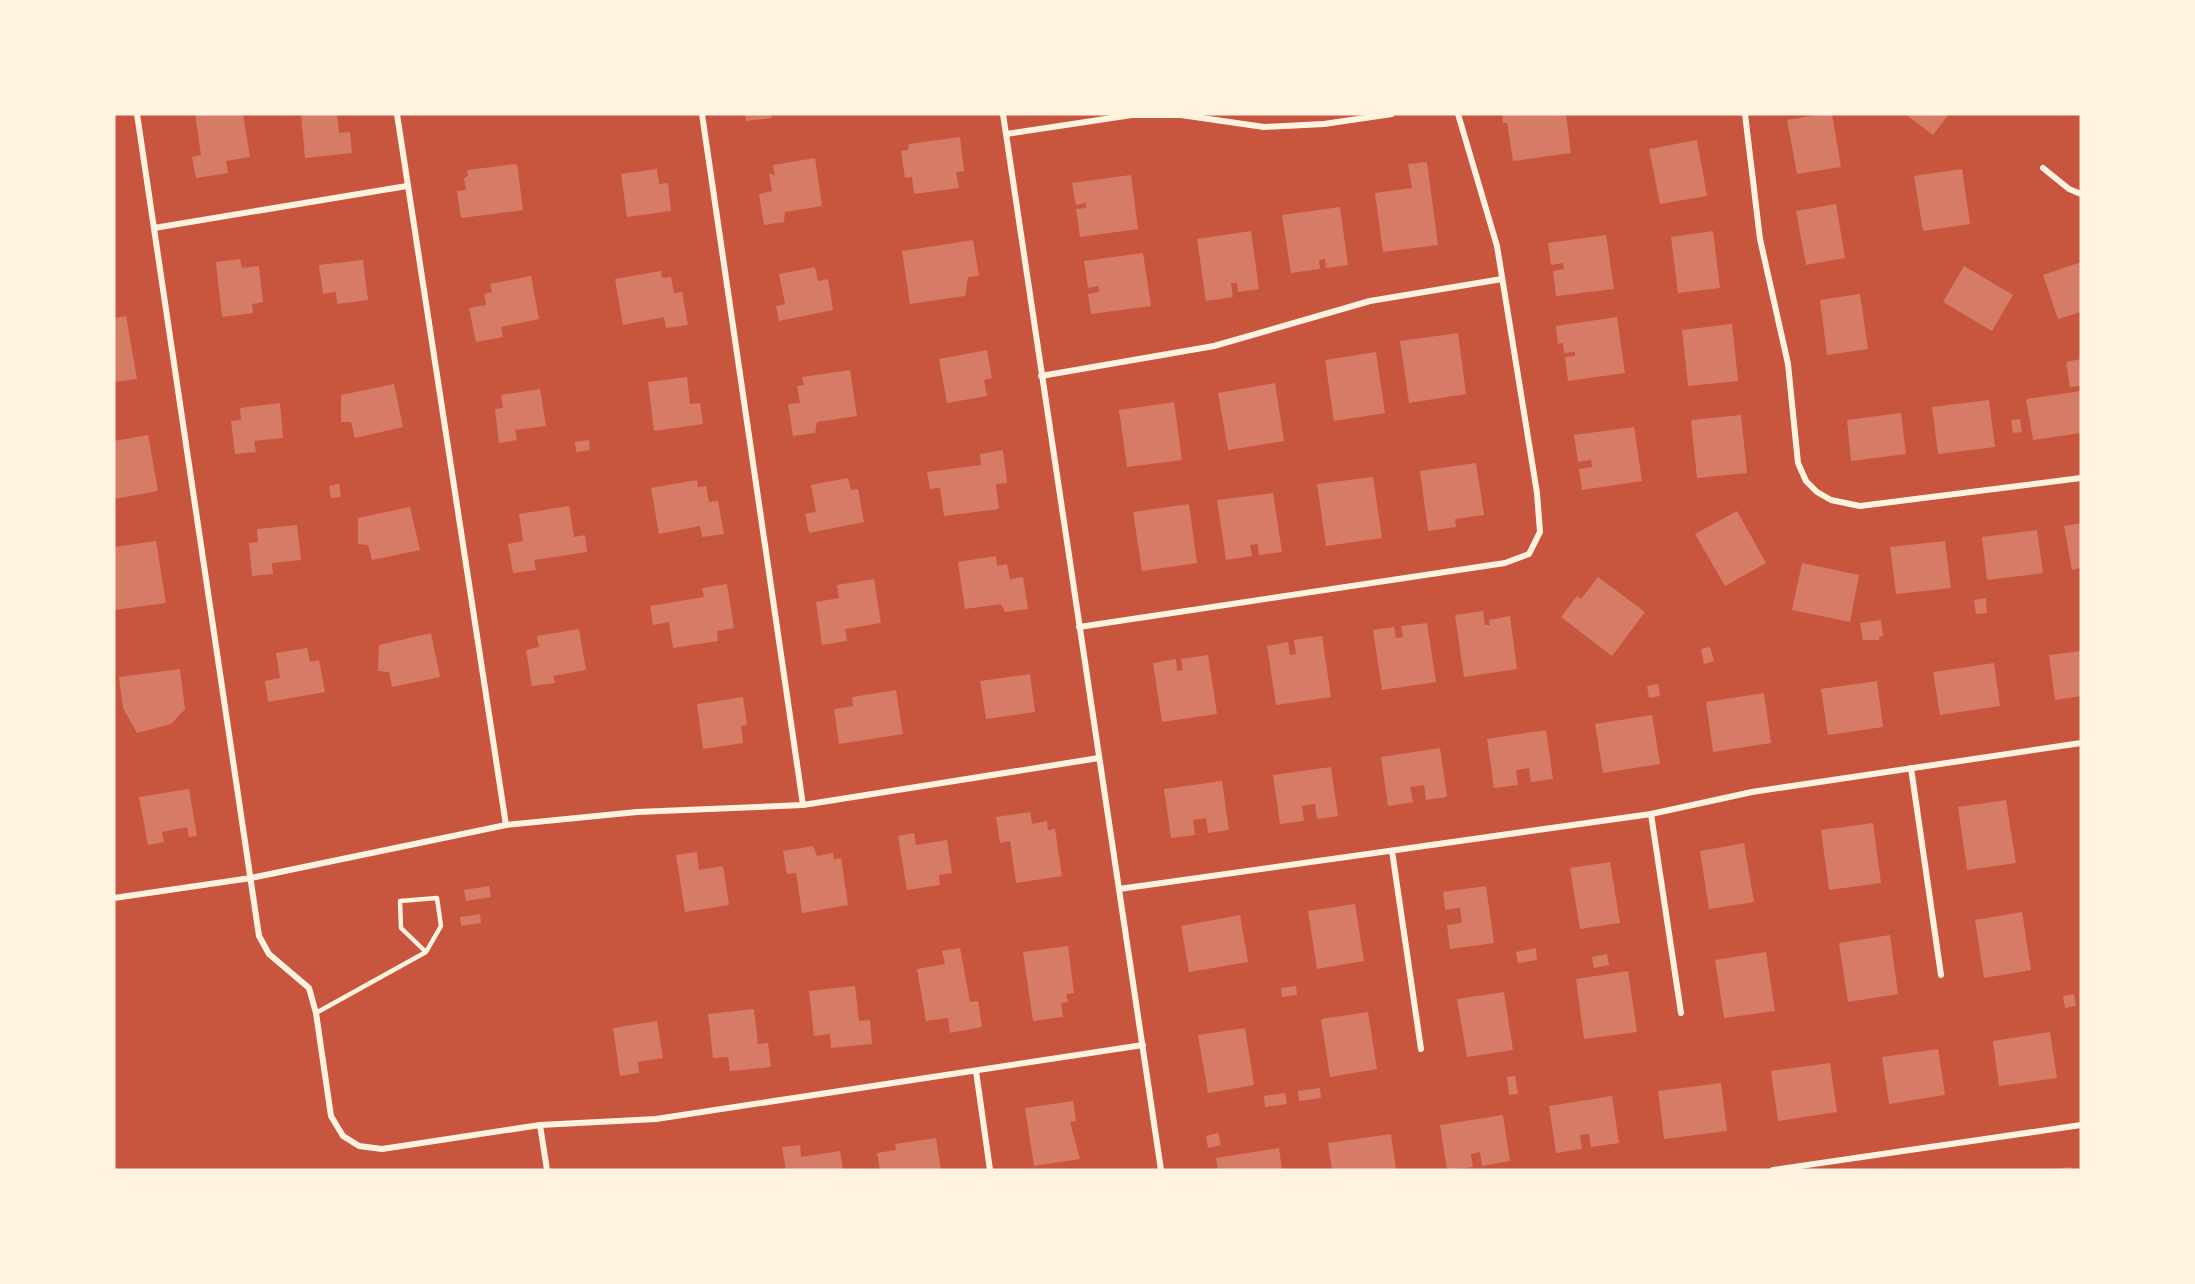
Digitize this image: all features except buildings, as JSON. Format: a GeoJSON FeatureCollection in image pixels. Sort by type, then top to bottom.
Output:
{"type":"FeatureCollection","features":[{"type":"Feature","properties":{"kind":"street"},"geometry":{"type":"LineString","coordinates":[[137,114],[259,936],[268,954],[309,988],[316,1013],[331,1116],[343,1136],[358,1146],[382,1149],[540,1125],[616,1123],[656,1119],[1143,1045]]}},
{"type":"Feature","properties":{"kind":"street"},"geometry":{"type":"LineString","coordinates":[[397,114],[506,825]]}},
{"type":"Feature","properties":{"kind":"street"},"geometry":{"type":"LineString","coordinates":[[702,114],[803,805]]}},
{"type":"Feature","properties":{"kind":"street"},"geometry":{"type":"LineString","coordinates":[[1003,114],[1161,1170]]}},
{"type":"Feature","properties":{"kind":"street"},"geometry":{"type":"LineString","coordinates":[[1006,134],[1132,115],[1181,115],[1274,127],[1324,124],[1392,114]]}},
{"type":"Feature","properties":{"kind":"street"},"geometry":{"type":"LineString","coordinates":[[1079,627],[1505,563],[1528,554],[1540,532],[1539,514],[1502,279],[1492,227],[1458,114]]}},
{"type":"Feature","properties":{"kind":"street"},"geometry":{"type":"LineString","coordinates":[[1745,114],[1760,239],[1788,364],[1798,463],[1806,482],[1816,492],[1845,504],[1882,505],[2081,478]]}},
{"type":"Feature","properties":{"kind":"street"},"geometry":{"type":"LineString","coordinates":[[2043,168],[2069,189],[2081,194]]}},
{"type":"Feature","properties":{"kind":"street"},"geometry":{"type":"LineString","coordinates":[[154,228],[407,186]]}},
{"type":"Feature","properties":{"kind":"street"},"geometry":{"type":"LineString","coordinates":[[1041,376],[1214,346],[1370,301],[1502,279]]}},
{"type":"Feature","properties":{"kind":"street"},"geometry":{"type":"LineString","coordinates":[[1119,889],[1651,814],[1752,792],[2081,743]]}},
{"type":"Feature","properties":{"kind":"street"},"geometry":{"type":"LineString","coordinates":[[114,898],[251,878],[506,825],[637,812],[803,805],[1099,758]]}},
{"type":"Feature","properties":{"kind":"street"},"geometry":{"type":"LineString","coordinates":[[1911,768],[1941,975]]}},
{"type":"Feature","properties":{"kind":"street"},"geometry":{"type":"LineString","coordinates":[[1651,814],[1681,1014]]}},
{"type":"Feature","properties":{"kind":"street"},"geometry":{"type":"LineString","coordinates":[[1392,851],[1421,1049]]}},
{"type":"Feature","properties":{"kind":"street"},"geometry":{"type":"LineString","coordinates":[[976,1071],[990,1170]]}},
{"type":"Feature","properties":{"kind":"street"},"geometry":{"type":"LineString","coordinates":[[540,1125],[547,1170]]}},
{"type":"Feature","properties":{"kind":"street"},"geometry":{"type":"LineString","coordinates":[[1773,1170],[2081,1125]]}},
{"type":"Feature","properties":{"kind":"lane"},"geometry":{"type":"LineString","coordinates":[[316,1013],[426,952],[441,926],[437,897],[400,901],[401,928],[426,952]]}}]}
